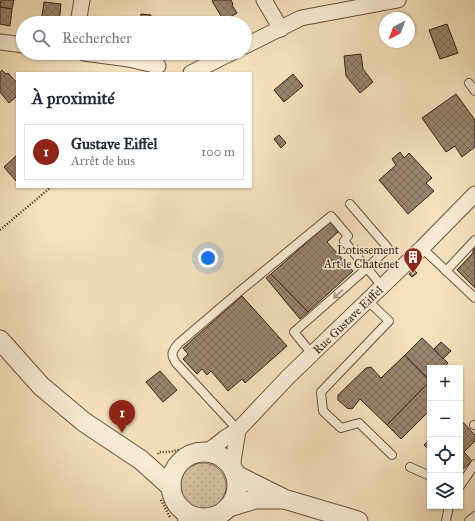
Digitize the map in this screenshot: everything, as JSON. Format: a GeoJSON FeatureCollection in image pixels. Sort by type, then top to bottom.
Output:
{"type":"FeatureCollection","features":[{"type":"Feature","properties":{"kind":"street"},"geometry":{"type":"LineString","coordinates":[[79,16],[82,0]]}},
{"type":"Feature","properties":{"kind":"street"},"geometry":{"type":"LineString","coordinates":[[264,0],[281,29]]}},
{"type":"Feature","properties":{"kind":"street"},"geometry":{"type":"LineString","coordinates":[[252,43],[301,18],[398,0]]}},
{"type":"Feature","properties":{"kind":"street"},"geometry":{"type":"LineString","coordinates":[[0,42],[16,44]]}},
{"type":"Feature","properties":{"kind":"street"},"geometry":{"type":"LineString","coordinates":[[133,60],[158,66]]}},
{"type":"Feature","properties":{"kind":"street"},"geometry":{"type":"LineString","coordinates":[[193,72],[218,60]]}},
{"type":"Feature","properties":{"kind":"street","name":"Rue Gustave Eiffel"},"geometry":{"type":"LineString","coordinates":[[206,452],[238,430],[288,377],[368,301],[475,194]]}},
{"type":"Feature","properties":{"kind":"street"},"geometry":{"type":"LineString","coordinates":[[0,340],[41,386],[84,422],[142,460],[170,487]]}},
{"type":"Feature","properties":{"kind":"street"},"geometry":{"type":"LineString","coordinates":[[234,472],[238,430]]}},
{"type":"Feature","properties":{"kind":"street"},"geometry":{"type":"LineString","coordinates":[[206,452],[218,455],[229,463],[234,472],[237,484],[234,500],[229,507],[213,519],[185,517],[177,506],[173,497],[170,487],[172,477],[176,467],[183,459],[192,454],[206,452]]}},
{"type":"Feature","properties":{"kind":"street"},"geometry":{"type":"LineString","coordinates":[[142,460],[183,459]]}},
{"type":"Feature","properties":{"kind":"street"},"geometry":{"type":"LineString","coordinates":[[234,472],[284,500],[358,521]]}},
{"type":"Feature","properties":{"kind":"street"},"geometry":{"type":"LineString","coordinates":[[229,507],[255,500],[284,500]]}},
{"type":"Feature","properties":{"kind":"lane"},"geometry":{"type":"LineString","coordinates":[[469,83],[475,91]]}},
{"type":"Feature","properties":{"kind":"lane"},"geometry":{"type":"LineString","coordinates":[[312,354],[294,332],[388,248],[350,204]]}},
{"type":"Feature","properties":{"kind":"lane"},"geometry":{"type":"LineString","coordinates":[[238,430],[176,363],[172,353],[179,343],[331,216],[348,236],[344,241],[382,286]]}},
{"type":"Feature","properties":{"kind":"lane"},"geometry":{"type":"LineString","coordinates":[[446,271],[475,240]]}},
{"type":"Feature","properties":{"kind":"lane"},"geometry":{"type":"LineString","coordinates":[[422,248],[475,298]]}},
{"type":"Feature","properties":{"kind":"lane"},"geometry":{"type":"LineString","coordinates":[[368,301],[389,321],[321,392],[323,411],[341,428],[359,423],[392,455]]}},
{"type":"Feature","properties":{"kind":"lane"},"geometry":{"type":"LineString","coordinates":[[463,482],[475,464]]}},
{"type":"Feature","properties":{"kind":"lane"},"geometry":{"type":"LineString","coordinates":[[410,467],[427,475]]}},
{"type":"Feature","properties":{"kind":"lane"},"geometry":{"type":"LineString","coordinates":[[446,521],[448,509]]}},
{"type":"Feature","properties":{"kind":"lane"},"geometry":{"type":"LineString","coordinates":[[469,521],[475,516]]}},
{"type":"Feature","properties":{"kind":"path"},"geometry":{"type":"LineString","coordinates":[[0,230],[50,188]]}},
{"type":"Feature","properties":{"kind":"shaded area"},"geometry":{"type":"Polygon","coordinates":[[[203,463],[216,467],[222,473],[226,486],[222,499],[216,505],[203,509],[190,505],[184,499],[180,486],[184,473],[190,467],[203,463]]]}},
{"type":"Feature","properties":{"kind":"building"},"geometry":{"type":"Polygon","coordinates":[[[1,0],[14,0],[12,9],[0,7],[1,0]]]}},
{"type":"Feature","properties":{"kind":"building"},"geometry":{"type":"Polygon","coordinates":[[[231,0],[237,13],[232,16],[221,16],[212,1],[231,0]]]}},
{"type":"Feature","properties":{"kind":"building"},"geometry":{"type":"Polygon","coordinates":[[[44,2],[61,4],[60,16],[42,16],[44,2]]]}},
{"type":"Feature","properties":{"kind":"building"},"geometry":{"type":"Polygon","coordinates":[[[0,7],[12,9],[10,26],[0,24],[0,7]]]}},
{"type":"Feature","properties":{"kind":"building"},"geometry":{"type":"Polygon","coordinates":[[[141,14],[151,15],[151,16],[141,16],[141,14]]]}},
{"type":"Feature","properties":{"kind":"building"},"geometry":{"type":"Polygon","coordinates":[[[447,24],[458,53],[440,59],[429,30],[447,24]]]}},
{"type":"Feature","properties":{"kind":"building"},"geometry":{"type":"Polygon","coordinates":[[[361,54],[363,69],[373,82],[360,93],[346,76],[344,56],[361,54]]]}},
{"type":"Feature","properties":{"kind":"building"},"geometry":{"type":"Polygon","coordinates":[[[2,70],[6,74],[8,73],[16,82],[16,97],[9,103],[0,92],[0,72],[2,70]]]}},
{"type":"Feature","properties":{"kind":"building"},"geometry":{"type":"Polygon","coordinates":[[[293,74],[303,86],[284,102],[274,90],[293,74]]]}},
{"type":"Feature","properties":{"kind":"building"},"geometry":{"type":"Polygon","coordinates":[[[456,94],[475,120],[475,147],[462,157],[455,146],[446,152],[422,118],[456,94]]]}},
{"type":"Feature","properties":{"kind":"building"},"geometry":{"type":"Polygon","coordinates":[[[279,135],[286,143],[281,148],[274,139],[279,135]]]}},
{"type":"Feature","properties":{"kind":"building"},"geometry":{"type":"Polygon","coordinates":[[[400,152],[404,158],[409,153],[432,178],[426,183],[434,191],[408,214],[379,180],[396,165],[392,159],[400,152]]]}},
{"type":"Feature","properties":{"kind":"building"},"geometry":{"type":"Polygon","coordinates":[[[16,156],[16,181],[4,167],[16,156]]]}},
{"type":"Feature","properties":{"kind":"building"},"geometry":{"type":"Polygon","coordinates":[[[330,222],[338,232],[327,242],[353,271],[308,312],[271,274],[330,222]]]}},
{"type":"Feature","properties":{"kind":"building"},"geometry":{"type":"Polygon","coordinates":[[[475,248],[475,288],[457,270],[473,253],[475,248]]]}},
{"type":"Feature","properties":{"kind":"building","name":"Lotissement Art le Chatenet"},"geometry":{"type":"Polygon","coordinates":[[[414,270],[417,273],[412,277],[409,274],[414,270]]]}},
{"type":"Feature","properties":{"kind":"building"},"geometry":{"type":"Polygon","coordinates":[[[271,274],[308,312],[300,319],[266,278],[271,274]]]}},
{"type":"Feature","properties":{"kind":"building"},"geometry":{"type":"Polygon","coordinates":[[[242,296],[287,346],[245,383],[242,379],[228,391],[211,371],[207,375],[202,369],[197,374],[183,359],[188,354],[183,348],[242,296]]]}},
{"type":"Feature","properties":{"kind":"building"},"geometry":{"type":"Polygon","coordinates":[[[422,338],[448,363],[446,365],[427,365],[427,378],[405,355],[422,338]]]}},
{"type":"Feature","properties":{"kind":"building"},"geometry":{"type":"Polygon","coordinates":[[[441,342],[451,351],[443,359],[434,349],[441,342]]]}},
{"type":"Feature","properties":{"kind":"building"},"geometry":{"type":"Polygon","coordinates":[[[405,355],[427,378],[427,384],[387,425],[360,399],[352,409],[347,408],[338,400],[338,395],[366,368],[371,367],[381,378],[405,355]]]}},
{"type":"Feature","properties":{"kind":"building"},"geometry":{"type":"Polygon","coordinates":[[[160,371],[177,390],[163,402],[146,382],[160,371]]]}},
{"type":"Feature","properties":{"kind":"building"},"geometry":{"type":"Polygon","coordinates":[[[427,384],[427,413],[401,439],[387,425],[427,384]]]}},
{"type":"Feature","properties":{"kind":"building"},"geometry":{"type":"Polygon","coordinates":[[[463,422],[475,435],[475,441],[464,452],[472,461],[463,469],[463,422]]]}},
{"type":"Feature","properties":{"kind":"place","name":"Lotissement Art le Chatenet"},"geometry":{"type":"Point","coordinates":[413,274]}},
{"type":"Feature","properties":{"kind":"place","name":"Gustave Eiffel"},"geometry":{"type":"Point","coordinates":[122,433]}}]}
